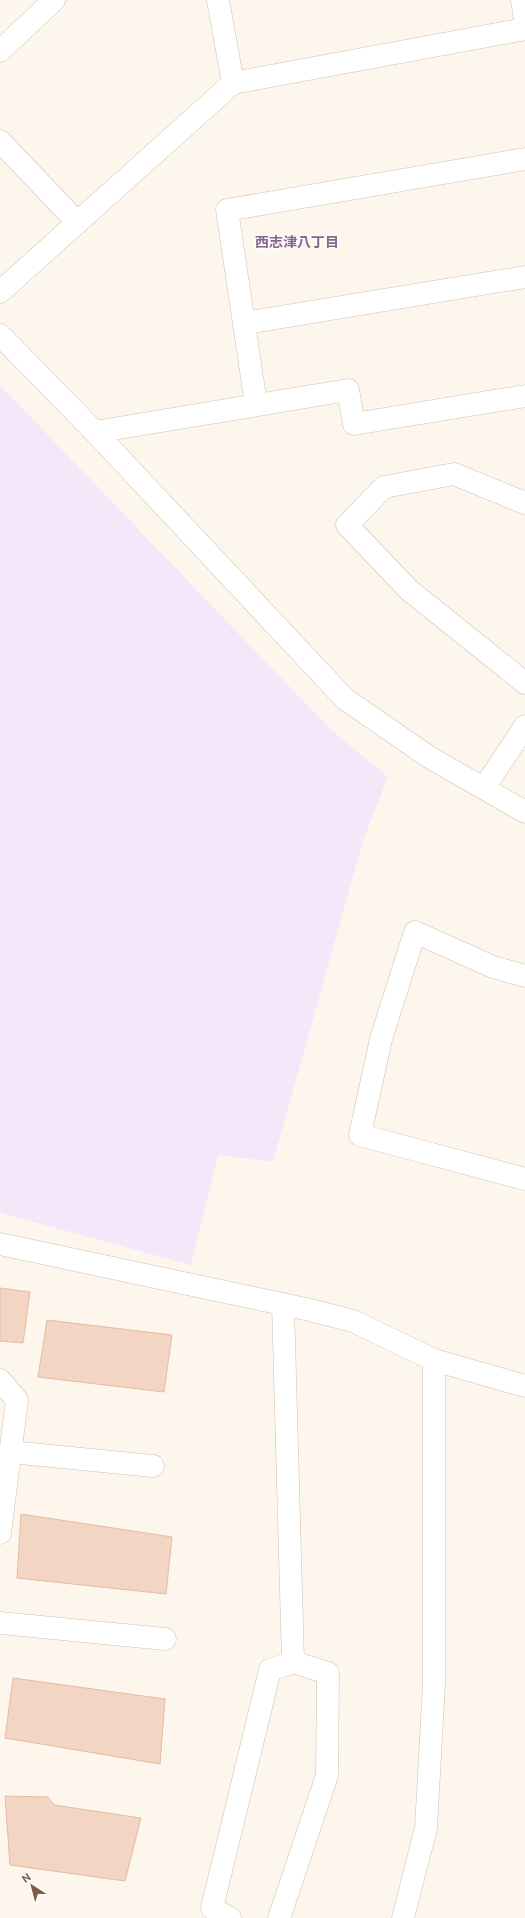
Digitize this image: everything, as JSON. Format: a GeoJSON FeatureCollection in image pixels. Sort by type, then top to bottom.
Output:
{"type":"FeatureCollection","features":[{"type":"Feature","properties":{"kind":"street"},"geometry":{"type":"LineString","coordinates":[[0,51],[54,0]]}},
{"type":"Feature","properties":{"kind":"street"},"geometry":{"type":"LineString","coordinates":[[218,0],[233,83]]}},
{"type":"Feature","properties":{"kind":"street"},"geometry":{"type":"LineString","coordinates":[[522,0],[525,19]]}},
{"type":"Feature","properties":{"kind":"street"},"geometry":{"type":"LineString","coordinates":[[0,292],[233,83],[525,29]]}},
{"type":"Feature","properties":{"kind":"street"},"geometry":{"type":"LineString","coordinates":[[0,141],[77,222]]}},
{"type":"Feature","properties":{"kind":"street"},"geometry":{"type":"LineString","coordinates":[[256,404],[227,210],[525,159]]}},
{"type":"Feature","properties":{"kind":"street"},"geometry":{"type":"LineString","coordinates":[[245,324],[525,277]]}},
{"type":"Feature","properties":{"kind":"street"},"geometry":{"type":"LineString","coordinates":[[0,335],[95,432],[345,699],[429,757],[525,812]]}},
{"type":"Feature","properties":{"kind":"street"},"geometry":{"type":"LineString","coordinates":[[95,432],[256,404],[348,390],[354,424],[525,396]]}},
{"type":"Feature","properties":{"kind":"street"},"geometry":{"type":"LineString","coordinates":[[525,503],[454,474],[384,487],[347,525],[409,590],[525,683]]}},
{"type":"Feature","properties":{"kind":"street"},"geometry":{"type":"LineString","coordinates":[[484,788],[525,726]]}},
{"type":"Feature","properties":{"kind":"street"},"geometry":{"type":"LineString","coordinates":[[525,976],[493,968],[415,932],[382,1039],[360,1135],[525,1179]]}},
{"type":"Feature","properties":{"kind":"street"},"geometry":{"type":"LineString","coordinates":[[0,1244],[283,1304],[353,1321],[434,1360],[525,1386]]}},
{"type":"Feature","properties":{"kind":"street"},"geometry":{"type":"LineString","coordinates":[[283,1304],[293,1662]]}},
{"type":"Feature","properties":{"kind":"street"},"geometry":{"type":"LineString","coordinates":[[404,1918],[426,1828],[434,1691],[434,1360]]}},
{"type":"Feature","properties":{"kind":"street"},"geometry":{"type":"LineString","coordinates":[[0,1380],[17,1400],[0,1532]]}},
{"type":"Feature","properties":{"kind":"street"},"geometry":{"type":"LineString","coordinates":[[10,1452],[153,1466]]}},
{"type":"Feature","properties":{"kind":"street"},"geometry":{"type":"LineString","coordinates":[[0,1623],[165,1639]]}},
{"type":"Feature","properties":{"kind":"street"},"geometry":{"type":"LineString","coordinates":[[230,1918],[212,1908],[262,1701],[270,1670],[293,1662],[328,1673],[327,1776],[280,1918]]}},
{"type":"Feature","properties":{"kind":"shaded area"},"geometry":{"type":"Polygon","coordinates":[[[0,385],[330,729],[388,777],[363,841],[273,1162],[218,1155],[191,1265],[0,1213],[0,385]]]}},
{"type":"Feature","properties":{"kind":"building"},"geometry":{"type":"Polygon","coordinates":[[[0,1288],[30,1292],[23,1343],[0,1341],[0,1288]]]}},
{"type":"Feature","properties":{"kind":"building"},"geometry":{"type":"Polygon","coordinates":[[[47,1320],[172,1335],[164,1392],[38,1377],[47,1320]]]}},
{"type":"Feature","properties":{"kind":"building"},"geometry":{"type":"Polygon","coordinates":[[[21,1514],[172,1537],[166,1594],[17,1578],[21,1514]]]}},
{"type":"Feature","properties":{"kind":"building"},"geometry":{"type":"Polygon","coordinates":[[[13,1678],[165,1699],[160,1764],[5,1738],[13,1678]]]}},
{"type":"Feature","properties":{"kind":"building"},"geometry":{"type":"Polygon","coordinates":[[[5,1796],[48,1797],[54,1805],[141,1818],[125,1881],[10,1865],[5,1796]]]}},
{"type":"Feature","properties":{"kind":"district","name":"西志津八丁目"},"geometry":{"type":"Point","coordinates":[297,242]}}]}
